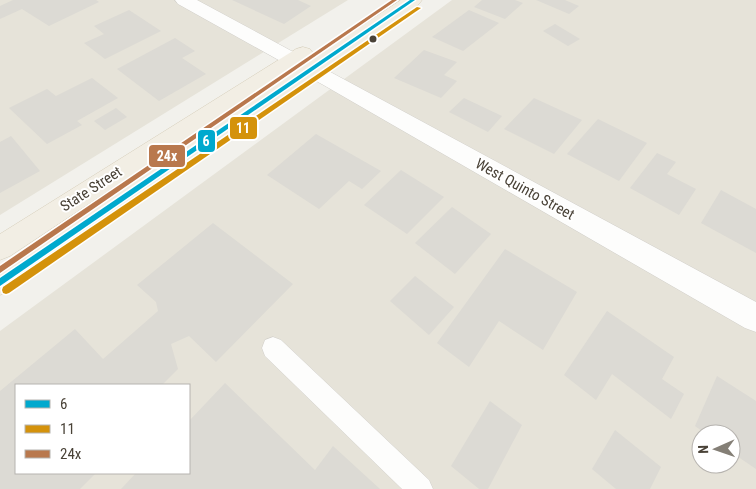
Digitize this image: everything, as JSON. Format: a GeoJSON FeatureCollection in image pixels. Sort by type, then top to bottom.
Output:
{"type":"FeatureCollection","features":[{"type":"Feature","properties":{"kind":"main road","name":"State Street"},"geometry":{"type":"LineString","coordinates":[[0,282],[302,65],[383,0]]}},
{"type":"Feature","properties":{"kind":"main road","name":"State Street"},"geometry":{"type":"LineString","coordinates":[[9,242],[413,0]]}},
{"type":"Feature","properties":{"kind":"street","name":"West Quinto Street"},"geometry":{"type":"LineString","coordinates":[[184,0],[756,318]]}},
{"type":"Feature","properties":{"kind":"lane"},"geometry":{"type":"LineString","coordinates":[[9,242],[34,259]]}},
{"type":"Feature","properties":{"kind":"lane"},"geometry":{"type":"LineString","coordinates":[[273,348],[420,489]]}},
{"type":"Feature","properties":{"kind":"shaded area"},"geometry":{"type":"Polygon","coordinates":[[[0,0],[348,0],[0,215],[0,0]]]}},
{"type":"Feature","properties":{"kind":"shaded area"},"geometry":{"type":"Polygon","coordinates":[[[452,0],[756,0],[756,489],[0,489],[0,331],[452,0]]]}},
{"type":"Feature","properties":{"kind":"building"},"geometry":{"type":"Polygon","coordinates":[[[13,0],[96,0],[99,2],[49,26],[22,9],[0,19],[0,6],[13,0]]]}},
{"type":"Feature","properties":{"kind":"building"},"geometry":{"type":"Polygon","coordinates":[[[232,0],[298,0],[311,6],[284,24],[232,0]]]}},
{"type":"Feature","properties":{"kind":"building"},"geometry":{"type":"Polygon","coordinates":[[[482,0],[515,0],[523,3],[505,19],[474,7],[482,0]]]}},
{"type":"Feature","properties":{"kind":"building"},"geometry":{"type":"Polygon","coordinates":[[[536,0],[565,0],[579,6],[569,14],[536,0]]]}},
{"type":"Feature","properties":{"kind":"building"},"geometry":{"type":"Polygon","coordinates":[[[129,10],[161,31],[105,59],[84,43],[104,34],[94,26],[129,10]]]}},
{"type":"Feature","properties":{"kind":"building"},"geometry":{"type":"Polygon","coordinates":[[[469,10],[499,23],[463,51],[432,37],[469,10]]]}},
{"type":"Feature","properties":{"kind":"building"},"geometry":{"type":"Polygon","coordinates":[[[555,24],[580,39],[568,46],[543,31],[555,24]]]}},
{"type":"Feature","properties":{"kind":"building"},"geometry":{"type":"Polygon","coordinates":[[[175,38],[195,51],[182,58],[206,74],[159,101],[117,69],[175,38]]]}},
{"type":"Feature","properties":{"kind":"building"},"geometry":{"type":"Polygon","coordinates":[[[424,50],[457,62],[444,75],[457,81],[441,98],[394,78],[424,50]]]}},
{"type":"Feature","properties":{"kind":"building"},"geometry":{"type":"Polygon","coordinates":[[[92,78],[118,98],[77,121],[82,125],[47,144],[9,108],[47,89],[56,96],[92,78]]]}},
{"type":"Feature","properties":{"kind":"building"},"geometry":{"type":"Polygon","coordinates":[[[464,98],[502,116],[488,132],[449,112],[464,98]]]}},
{"type":"Feature","properties":{"kind":"building"},"geometry":{"type":"Polygon","coordinates":[[[534,98],[582,120],[554,154],[504,129],[534,98]]]}},
{"type":"Feature","properties":{"kind":"building"},"geometry":{"type":"Polygon","coordinates":[[[116,108],[127,117],[105,130],[94,121],[116,108]]]}},
{"type":"Feature","properties":{"kind":"building"},"geometry":{"type":"Polygon","coordinates":[[[598,119],[647,143],[619,181],[567,154],[598,119]]]}},
{"type":"Feature","properties":{"kind":"building"},"geometry":{"type":"Polygon","coordinates":[[[316,134],[381,171],[362,189],[349,181],[319,209],[267,175],[316,134]]]}},
{"type":"Feature","properties":{"kind":"building"},"geometry":{"type":"Polygon","coordinates":[[[11,136],[40,171],[0,193],[0,142],[11,136]]]}},
{"type":"Feature","properties":{"kind":"building"},"geometry":{"type":"Polygon","coordinates":[[[657,153],[676,162],[667,174],[696,189],[679,215],[630,188],[657,153]]]}},
{"type":"Feature","properties":{"kind":"building"},"geometry":{"type":"Polygon","coordinates":[[[401,170],[444,197],[407,234],[364,205],[401,170]]]}},
{"type":"Feature","properties":{"kind":"building"},"geometry":{"type":"Polygon","coordinates":[[[721,190],[756,209],[756,253],[701,223],[721,190]]]}},
{"type":"Feature","properties":{"kind":"building"},"geometry":{"type":"Polygon","coordinates":[[[452,207],[491,234],[455,274],[415,243],[452,207]]]}},
{"type":"Feature","properties":{"kind":"building"},"geometry":{"type":"Polygon","coordinates":[[[213,223],[293,284],[216,362],[189,336],[171,344],[178,369],[163,384],[15,384],[15,474],[95,474],[80,489],[0,489],[0,391],[75,329],[103,359],[158,311],[156,302],[137,285],[213,223]]]}},
{"type":"Feature","properties":{"kind":"building"},"geometry":{"type":"Polygon","coordinates":[[[505,249],[577,292],[543,350],[499,321],[469,367],[437,343],[505,249]]]}},
{"type":"Feature","properties":{"kind":"building"},"geometry":{"type":"Polygon","coordinates":[[[415,276],[454,307],[429,335],[390,301],[415,276]]]}},
{"type":"Feature","properties":{"kind":"building"},"geometry":{"type":"Polygon","coordinates":[[[607,311],[674,357],[662,379],[684,394],[671,419],[612,374],[596,400],[564,375],[607,311]]]}},
{"type":"Feature","properties":{"kind":"building"},"geometry":{"type":"Polygon","coordinates":[[[717,376],[756,401],[756,469],[741,459],[741,424],[696,424],[717,376]]]}},
{"type":"Feature","properties":{"kind":"building"},"geometry":{"type":"Polygon","coordinates":[[[225,383],[315,470],[333,446],[380,489],[121,489],[135,474],[190,474],[190,420],[225,383]]]}},
{"type":"Feature","properties":{"kind":"building"},"geometry":{"type":"Polygon","coordinates":[[[490,401],[522,425],[488,489],[479,489],[451,466],[490,401]]]}},
{"type":"Feature","properties":{"kind":"building"},"geometry":{"type":"Polygon","coordinates":[[[615,430],[661,467],[650,489],[616,489],[592,469],[615,430]]]}},
{"type":"Feature","properties":{"kind":"transit line","name":"24x"},"geometry":{"type":"LineString","coordinates":[[0,270],[395,0]]}},
{"type":"Feature","properties":{"kind":"transit line","name":"6"},"geometry":{"type":"LineString","coordinates":[[0,282],[413,0]]}},
{"type":"Feature","properties":{"kind":"transit line","name":"11"},"geometry":{"type":"LineString","coordinates":[[6,290],[419,8]]}}]}
